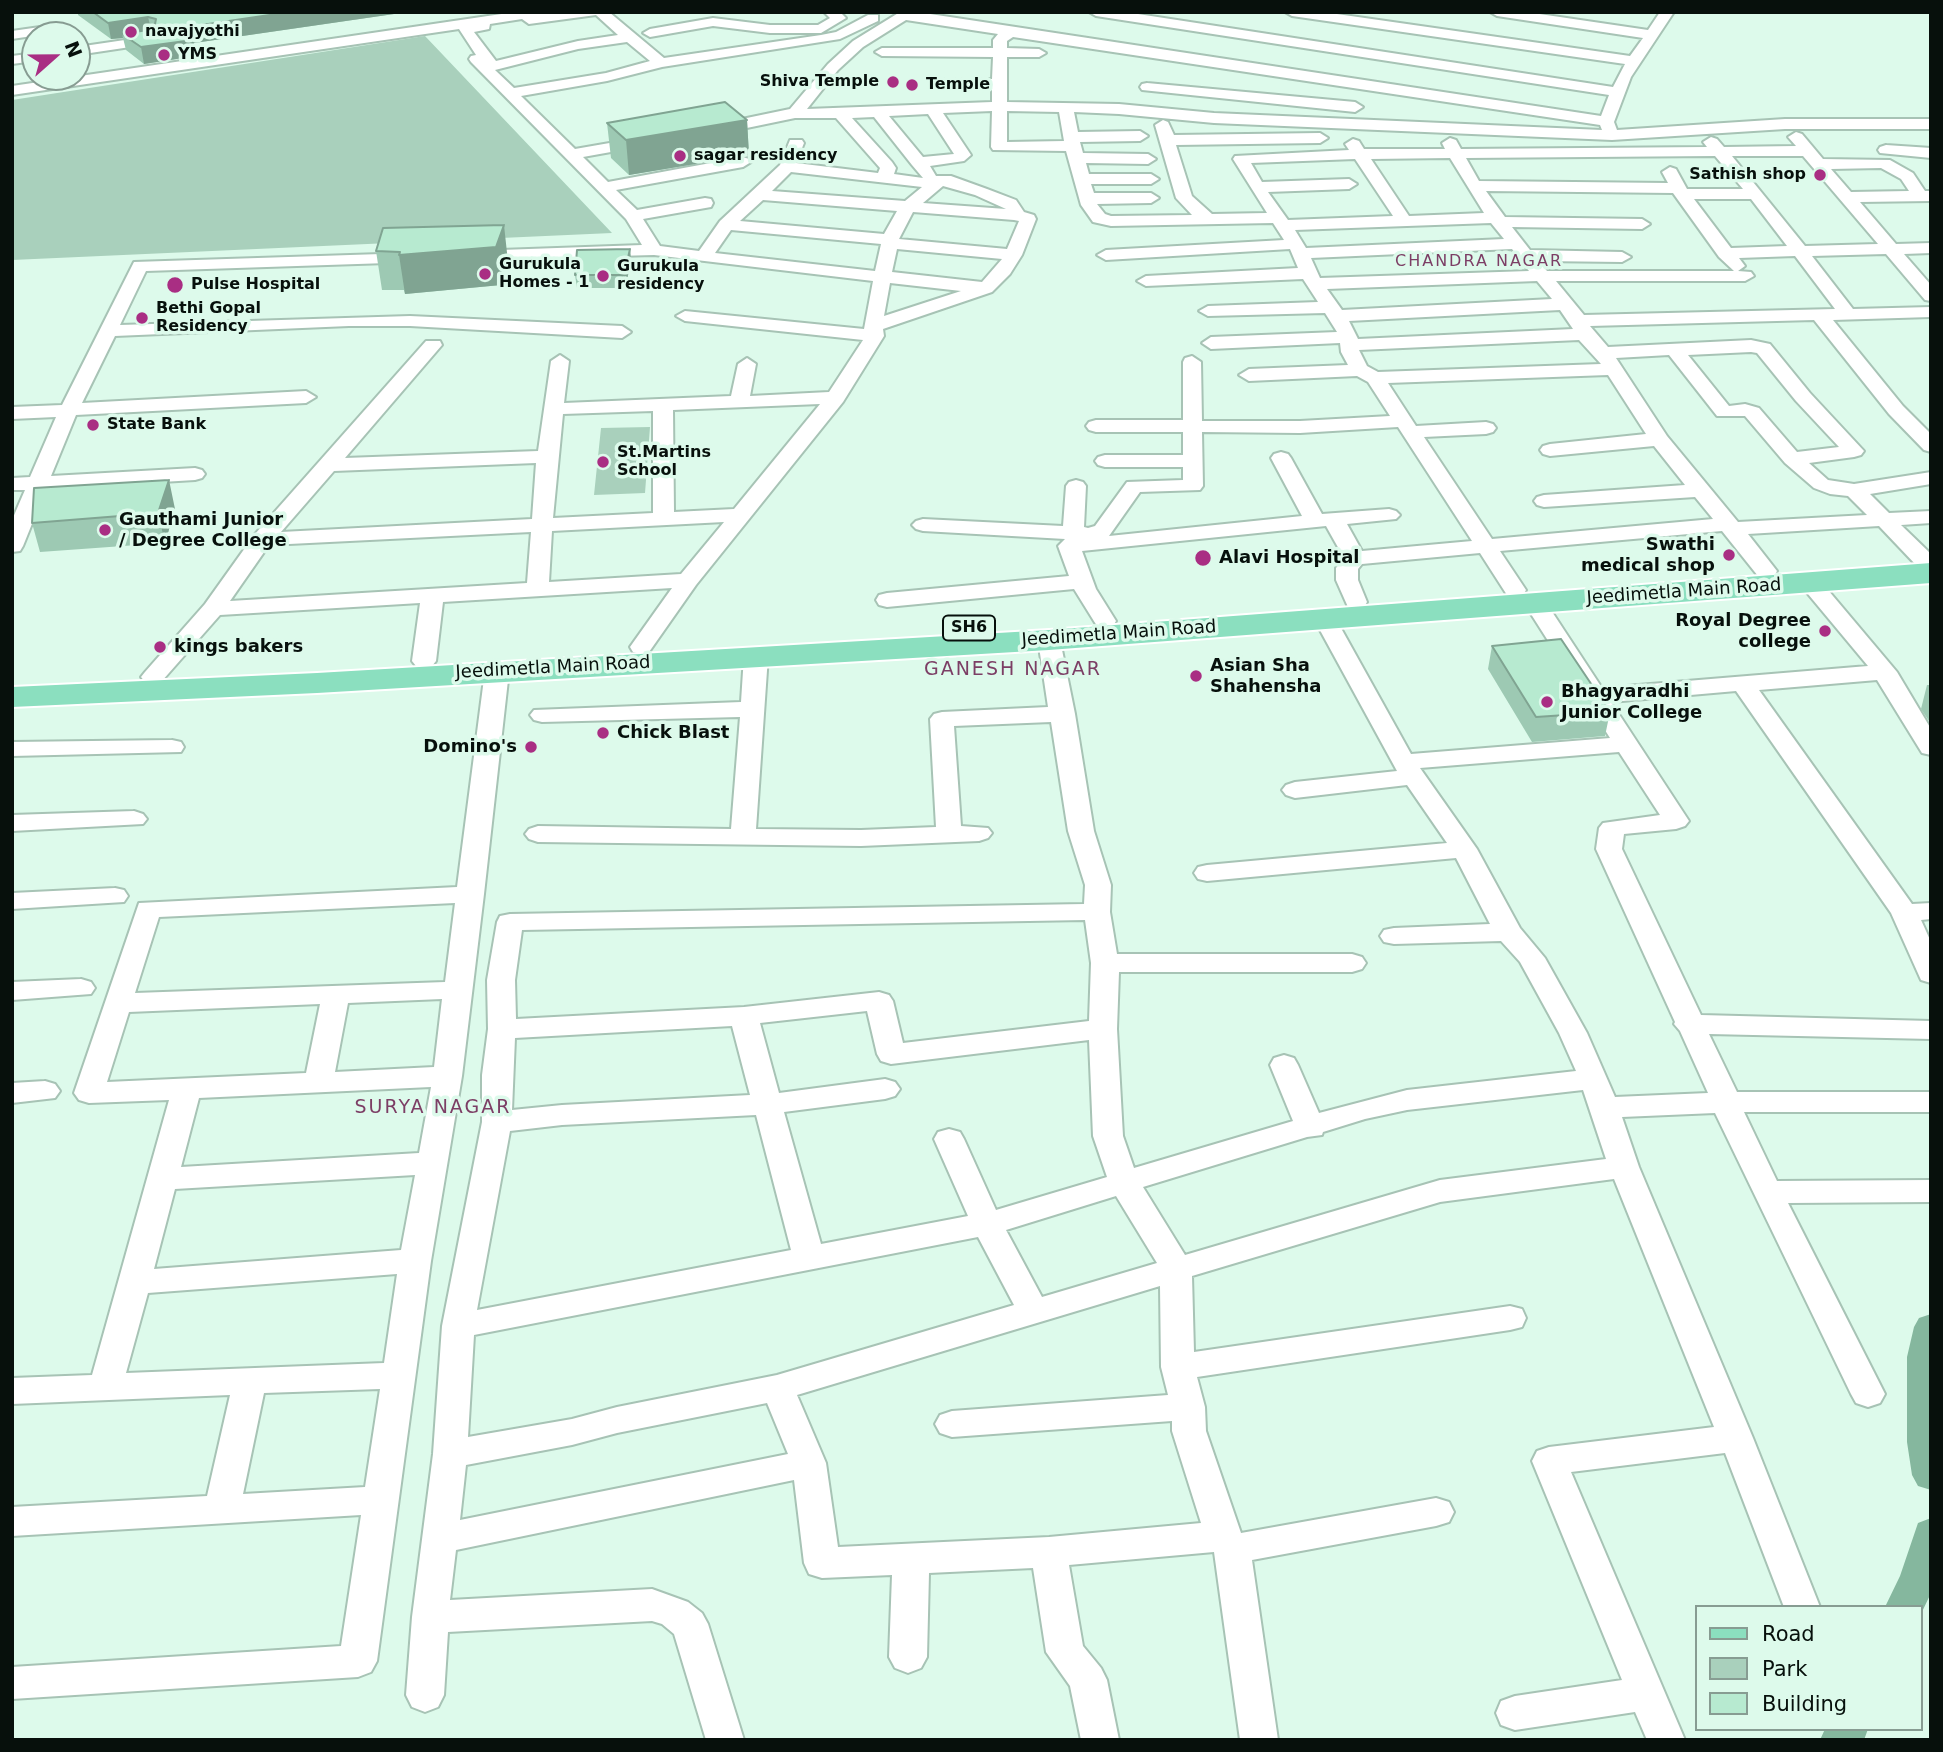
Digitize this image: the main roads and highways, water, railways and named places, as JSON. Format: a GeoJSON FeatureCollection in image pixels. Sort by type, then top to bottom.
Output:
{"type":"FeatureCollection","features":[{"type":"Feature","properties":{"kind":"main road","name":"Jeedimetla Main Road"},"geometry":{"type":"LineString","coordinates":[[12,685],[153,677],[497,671],[1049,640],[1326,621],[1766,571],[1929,564]]}},
{"type":"Feature","properties":{"kind":"main road","name":"Jeedimetla Main Road"},"geometry":{"type":"LineString","coordinates":[[12,697],[354,673],[424,661],[640,647],[1105,621],[1356,602],[1525,597],[1809,582],[1929,564]]}},
{"type":"Feature","properties":{"kind":"waterway"},"geometry":{"type":"LineString","coordinates":[[1931,1327],[1925,1357],[1925,1442],[1931,1475]]}},
{"type":"Feature","properties":{"kind":"waterway"},"geometry":{"type":"LineString","coordinates":[[1906,1605],[1919,1576],[1931,1534]]}},
{"type":"Feature","properties":{"kind":"waterway"},"geometry":{"type":"LineString","coordinates":[[1841,1740],[1847,1731]]}},
{"type":"Feature","properties":{"kind":"place","name":"navajyothi"},"geometry":{"type":"Point","coordinates":[131,32]}},
{"type":"Feature","properties":{"kind":"place","name":"YMS"},"geometry":{"type":"Point","coordinates":[164,55]}},
{"type":"Feature","properties":{"kind":"place","name":"Shiva Temple"},"geometry":{"type":"Point","coordinates":[893,82]}},
{"type":"Feature","properties":{"kind":"place","name":"Temple"},"geometry":{"type":"Point","coordinates":[912,85]}},
{"type":"Feature","properties":{"kind":"place","name":"sagar residency"},"geometry":{"type":"Point","coordinates":[680,156]}},
{"type":"Feature","properties":{"kind":"place","name":"Sathish shop"},"geometry":{"type":"Point","coordinates":[1820,175]}},
{"type":"Feature","properties":{"kind":"place","name":"Gurukula Homes - 1"},"geometry":{"type":"Point","coordinates":[485,274]}},
{"type":"Feature","properties":{"kind":"place","name":"Gurukula residency"},"geometry":{"type":"Point","coordinates":[603,276]}},
{"type":"Feature","properties":{"kind":"place","name":"Pulse Hospital"},"geometry":{"type":"Point","coordinates":[175,285]}},
{"type":"Feature","properties":{"kind":"place","name":"Bethi Gopal Residency"},"geometry":{"type":"Point","coordinates":[142,318]}},
{"type":"Feature","properties":{"kind":"place","name":"State Bank"},"geometry":{"type":"Point","coordinates":[93,425]}},
{"type":"Feature","properties":{"kind":"place","name":"St.Martins School"},"geometry":{"type":"Point","coordinates":[603,462]}},
{"type":"Feature","properties":{"kind":"place","name":"Gauthami Junior / Degree College"},"geometry":{"type":"Point","coordinates":[105,530]}},
{"type":"Feature","properties":{"kind":"place","name":"Swathi medical shop"},"geometry":{"type":"Point","coordinates":[1729,555]}},
{"type":"Feature","properties":{"kind":"place","name":"Alavi Hospital"},"geometry":{"type":"Point","coordinates":[1203,558]}},
{"type":"Feature","properties":{"kind":"place","name":"Royal Degree college"},"geometry":{"type":"Point","coordinates":[1825,631]}},
{"type":"Feature","properties":{"kind":"place","name":"kings bakers"},"geometry":{"type":"Point","coordinates":[160,647]}},
{"type":"Feature","properties":{"kind":"place","name":"Asian Sha Shahensha"},"geometry":{"type":"Point","coordinates":[1196,676]}},
{"type":"Feature","properties":{"kind":"place","name":"Bhagyaradhi Junior College"},"geometry":{"type":"Point","coordinates":[1547,702]}},
{"type":"Feature","properties":{"kind":"place","name":"Chick Blast"},"geometry":{"type":"Point","coordinates":[603,733]}},
{"type":"Feature","properties":{"kind":"place","name":"Domino's"},"geometry":{"type":"Point","coordinates":[531,747]}},
{"type":"Feature","properties":{"kind":"district","name":"CHANDRA NAGAR"},"geometry":{"type":"Point","coordinates":[1479,262]}},
{"type":"Feature","properties":{"kind":"district","name":"GANESH NAGAR"},"geometry":{"type":"Point","coordinates":[1013,670]}},
{"type":"Feature","properties":{"kind":"district","name":"SURYA NAGAR"},"geometry":{"type":"Point","coordinates":[433,1108]}}]}
